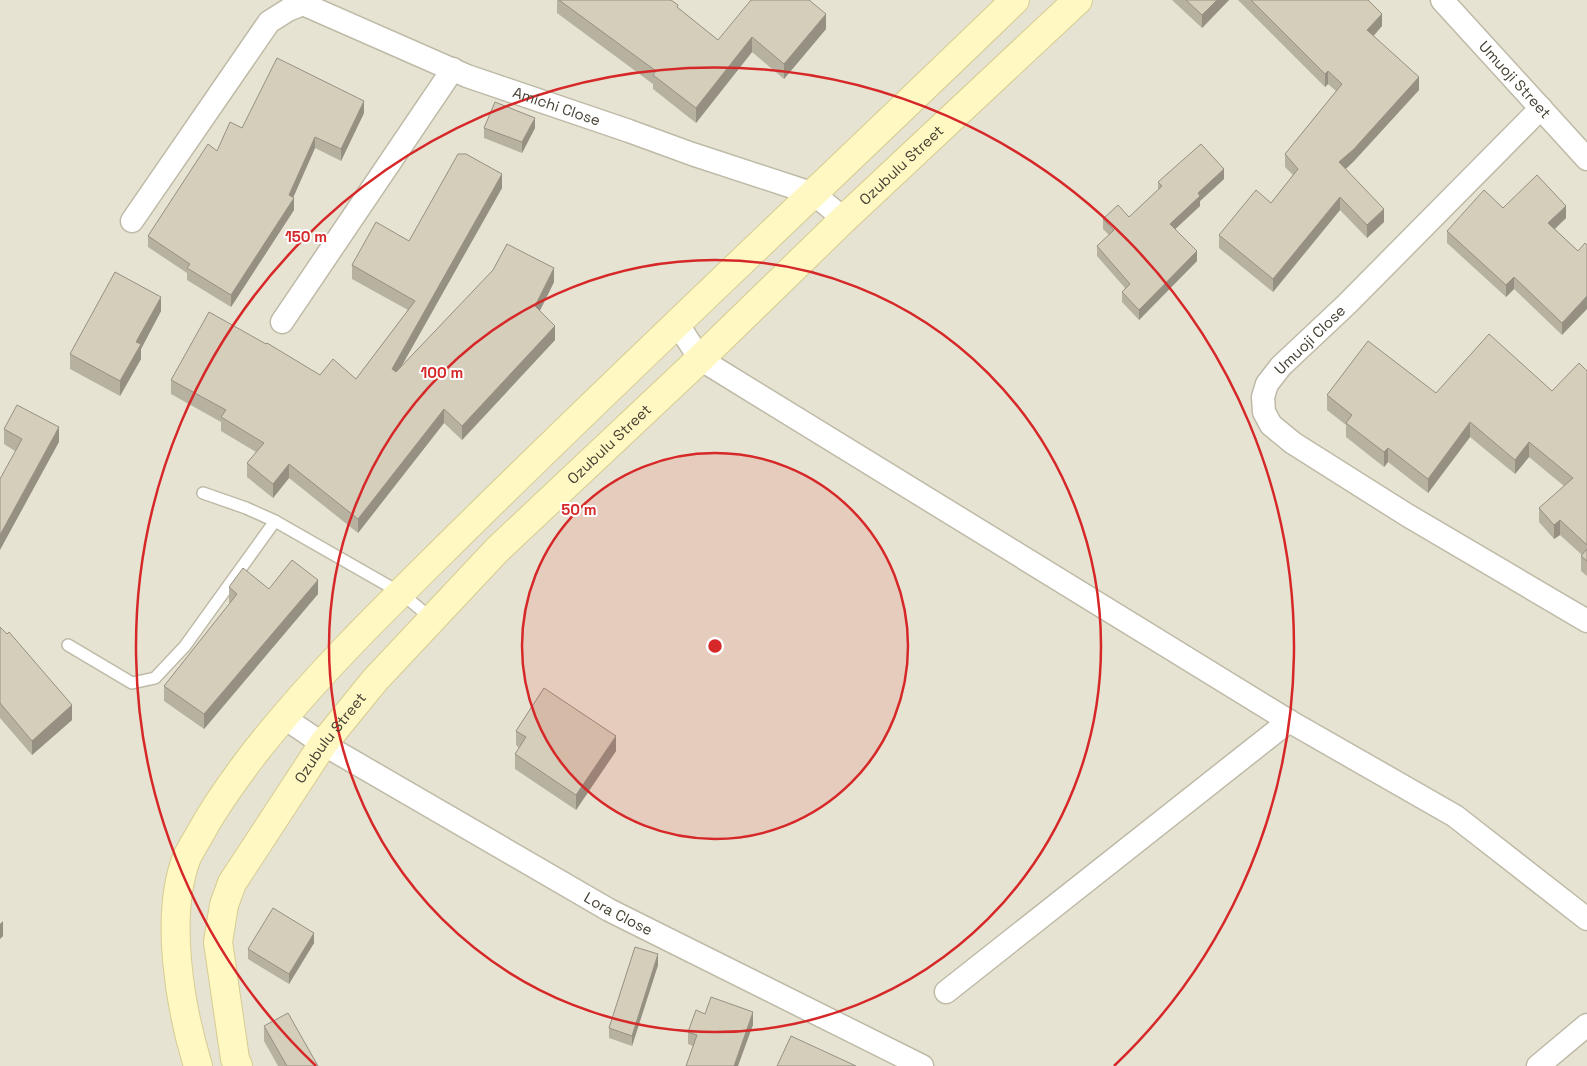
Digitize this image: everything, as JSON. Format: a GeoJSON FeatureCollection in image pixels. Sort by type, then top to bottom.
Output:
{"type":"FeatureCollection","features":[{"type":"Feature","properties":{"kind":"main road"},"geometry":{"type":"LineString","coordinates":[[198,1066],[188,1033],[178,960],[176,910],[188,857],[212,813],[235,778],[305,691],[401,593],[582,414],[1015,0]]}},
{"type":"Feature","properties":{"kind":"main road","name":"Ozubulu Street"},"geometry":{"type":"LineString","coordinates":[[238,1066],[235,1059],[218,942],[224,905],[232,883],[323,744],[375,680],[496,550],[700,359],[844,219],[1078,0]]}},
{"type":"Feature","properties":{"kind":"street","name":"Umuoji Street"},"geometry":{"type":"LineString","coordinates":[[1442,0],[1587,160]]}},
{"type":"Feature","properties":{"kind":"street","name":"Amichi Close"},"geometry":{"type":"LineString","coordinates":[[132,221],[269,22],[288,10],[303,4],[467,76],[814,194]]}},
{"type":"Feature","properties":{"kind":"street"},"geometry":{"type":"LineString","coordinates":[[282,322],[454,69]]}},
{"type":"Feature","properties":{"kind":"street","name":"Umuoji Close"},"geometry":{"type":"LineString","coordinates":[[1541,108],[1347,304],[1281,366],[1267,384],[1263,397],[1264,412],[1271,425],[1293,443],[1407,515],[1587,621]]}},
{"type":"Feature","properties":{"kind":"street"},"geometry":{"type":"LineString","coordinates":[[814,194],[844,219]]}},
{"type":"Feature","properties":{"kind":"street"},"geometry":{"type":"LineString","coordinates":[[677,323],[700,359],[1289,721],[1455,816],[1587,919]]}},
{"type":"Feature","properties":{"kind":"street","name":"Lora Close"},"geometry":{"type":"LineString","coordinates":[[283,717],[323,744],[609,910],[922,1066]]}},
{"type":"Feature","properties":{"kind":"street"},"geometry":{"type":"LineString","coordinates":[[946,992],[1289,721]]}},
{"type":"Feature","properties":{"kind":"street"},"geometry":{"type":"LineString","coordinates":[[1538,1066],[1587,1025]]}},
{"type":"Feature","properties":{"kind":"lane"},"geometry":{"type":"LineString","coordinates":[[203,492],[275,521],[401,593],[432,619]]}},
{"type":"Feature","properties":{"kind":"lane"},"geometry":{"type":"LineString","coordinates":[[68,645],[132,683],[155,678],[185,646],[275,521]]}},
{"type":"Feature","properties":{"kind":"shaded area"},"geometry":{"type":"Polygon","coordinates":[[[0,0],[1587,0],[1587,1066],[0,1066],[0,0]]]}},
{"type":"Feature","properties":{"kind":"building"},"geometry":{"type":"Polygon","coordinates":[[[559,0],[671,0],[718,40],[751,0],[809,0],[826,14],[784,64],[752,37],[696,108],[653,75],[656,71],[559,0]]]}},
{"type":"Feature","properties":{"kind":"building"},"geometry":{"type":"Polygon","coordinates":[[[1186,0],[1217,0],[1202,15],[1186,0]]]}},
{"type":"Feature","properties":{"kind":"building"},"geometry":{"type":"Polygon","coordinates":[[[1251,0],[1368,0],[1382,14],[1367,30],[1419,77],[1354,149],[1339,162],[1384,209],[1367,225],[1340,197],[1273,279],[1219,235],[1256,190],[1271,203],[1298,169],[1285,154],[1342,84],[1328,71],[1325,74],[1251,0]]]}},
{"type":"Feature","properties":{"kind":"building"},"geometry":{"type":"Polygon","coordinates":[[[277,58],[364,101],[341,149],[315,137],[289,195],[294,198],[231,295],[187,268],[190,264],[148,236],[208,144],[217,151],[230,122],[242,128],[277,58]]]}},
{"type":"Feature","properties":{"kind":"building"},"geometry":{"type":"Polygon","coordinates":[[[495,102],[535,118],[522,142],[484,128],[495,102]]]}},
{"type":"Feature","properties":{"kind":"building"},"geometry":{"type":"Polygon","coordinates":[[[1201,144],[1224,169],[1198,193],[1200,196],[1170,224],[1197,251],[1139,310],[1122,292],[1130,284],[1097,246],[1114,230],[1103,219],[1118,205],[1129,217],[1162,186],[1158,182],[1201,144]]]}},
{"type":"Feature","properties":{"kind":"building"},"geometry":{"type":"Polygon","coordinates":[[[458,154],[466,154],[502,174],[392,369],[396,372],[493,270],[507,244],[554,268],[535,306],[555,326],[462,426],[444,409],[358,519],[289,464],[273,484],[247,463],[264,443],[221,417],[226,410],[171,380],[209,312],[267,343],[320,375],[333,359],[356,379],[415,301],[352,265],[376,222],[409,241],[458,154]]]}},
{"type":"Feature","properties":{"kind":"building"},"geometry":{"type":"Polygon","coordinates":[[[1537,175],[1566,206],[1548,223],[1578,251],[1585,243],[1587,245],[1587,296],[1562,323],[1514,277],[1506,285],[1447,231],[1484,190],[1503,208],[1537,175]]]}},
{"type":"Feature","properties":{"kind":"building"},"geometry":{"type":"Polygon","coordinates":[[[115,272],[161,297],[136,342],[141,344],[120,381],[70,354],[115,272]]]}},
{"type":"Feature","properties":{"kind":"building"},"geometry":{"type":"Polygon","coordinates":[[[1489,334],[1552,391],[1579,363],[1587,371],[1587,545],[1560,520],[1554,525],[1539,508],[1573,478],[1529,442],[1515,460],[1470,422],[1428,479],[1388,448],[1384,452],[1346,423],[1352,415],[1327,395],[1368,341],[1436,393],[1489,334]]]}},
{"type":"Feature","properties":{"kind":"building"},"geometry":{"type":"Polygon","coordinates":[[[17,405],[59,427],[0,535],[0,479],[22,439],[4,429],[17,405]]]}},
{"type":"Feature","properties":{"kind":"building"},"geometry":{"type":"Polygon","coordinates":[[[1587,549],[1587,561],[1581,556],[1587,549]]]}},
{"type":"Feature","properties":{"kind":"building"},"geometry":{"type":"Polygon","coordinates":[[[292,560],[318,580],[204,714],[164,686],[237,594],[229,587],[243,568],[269,589],[292,560]]]}},
{"type":"Feature","properties":{"kind":"building"},"geometry":{"type":"Polygon","coordinates":[[[0,627],[7,634],[9,632],[72,705],[32,741],[0,703],[0,627]]]}},
{"type":"Feature","properties":{"kind":"building"},"geometry":{"type":"Polygon","coordinates":[[[544,688],[616,736],[576,795],[515,754],[526,737],[516,731],[544,688]]]}},
{"type":"Feature","properties":{"kind":"building"},"geometry":{"type":"Polygon","coordinates":[[[273,908],[314,933],[289,974],[248,949],[273,908]]]}},
{"type":"Feature","properties":{"kind":"building"},"geometry":{"type":"Polygon","coordinates":[[[635,947],[658,954],[632,1036],[609,1028],[635,947]]]}},
{"type":"Feature","properties":{"kind":"building"},"geometry":{"type":"Polygon","coordinates":[[[711,997],[753,1012],[734,1066],[686,1066],[697,1035],[688,1032],[696,1010],[705,1014],[711,997]]]}},
{"type":"Feature","properties":{"kind":"building"},"geometry":{"type":"Polygon","coordinates":[[[288,1013],[318,1066],[287,1066],[264,1026],[288,1013]]]}},
{"type":"Feature","properties":{"kind":"building"},"geometry":{"type":"Polygon","coordinates":[[[791,1036],[856,1066],[777,1066],[791,1036]]]}}]}
